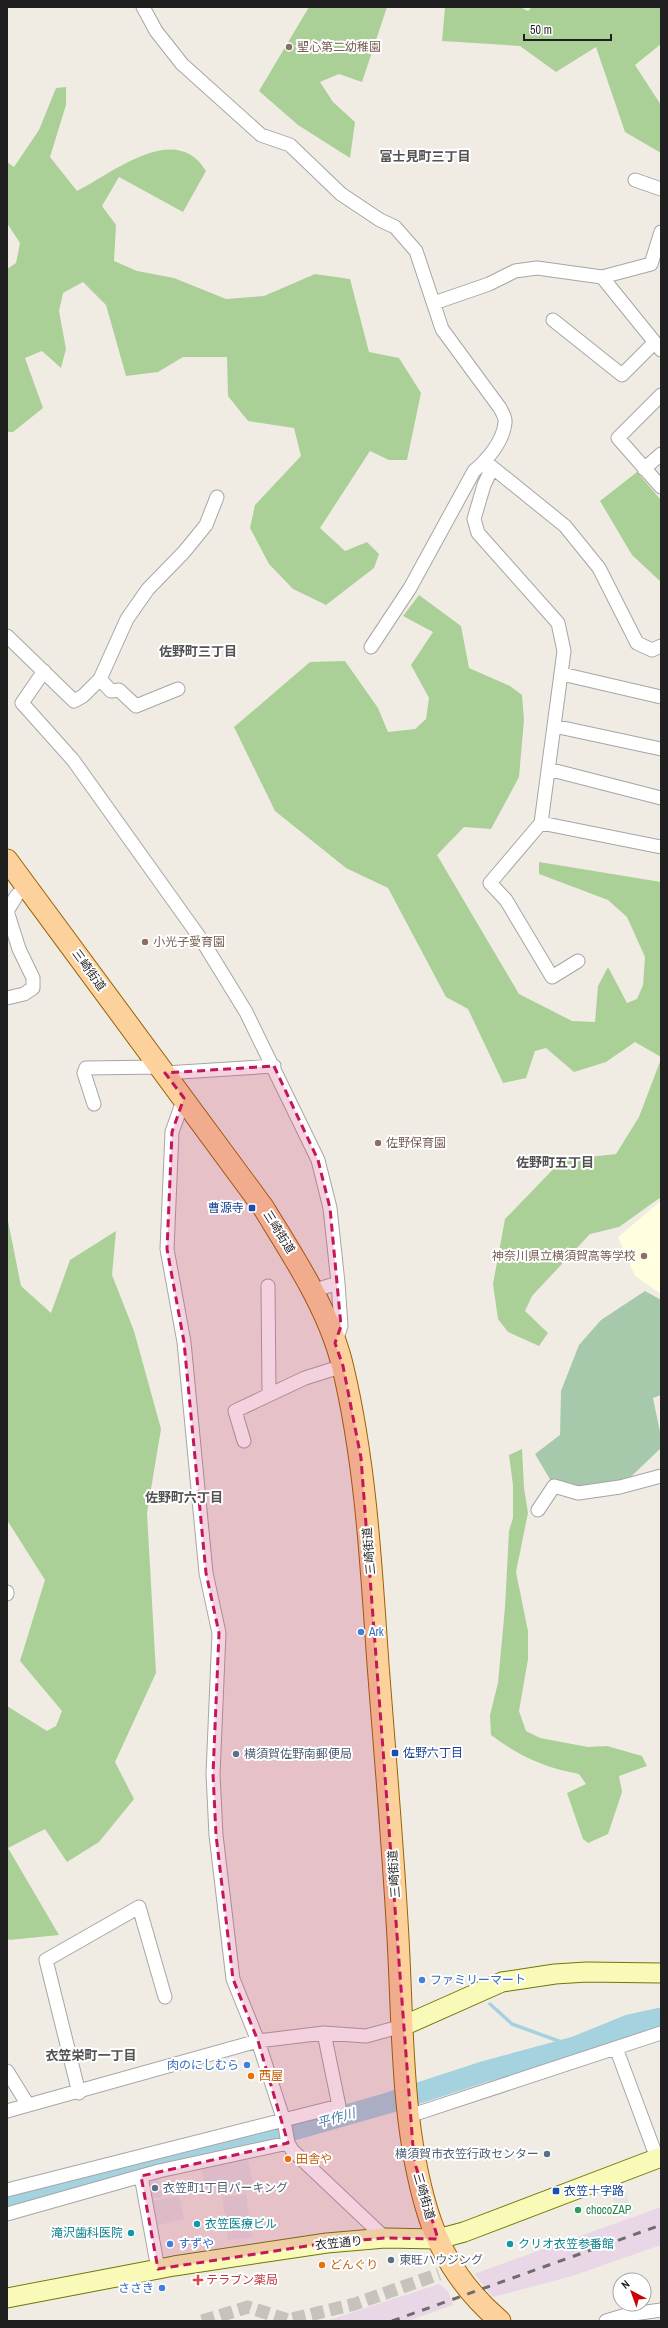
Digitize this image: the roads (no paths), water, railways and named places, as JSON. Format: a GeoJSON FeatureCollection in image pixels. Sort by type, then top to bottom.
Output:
{"type":"FeatureCollection","features":[{"type":"Feature","properties":{"kind":"main road","name":"三崎街道"},"geometry":{"type":"LineString","coordinates":[[7,860],[263,1207],[298,1261],[335,1343],[342,1366],[361,1458],[394,1870],[409,2116],[414,2160],[427,2213],[438,2239],[464,2286],[500,2321]]}},
{"type":"Feature","properties":{"kind":"street"},"geometry":{"type":"LineString","coordinates":[[143,7],[156,31],[182,64],[261,136],[290,144],[341,194],[380,220],[395,227],[416,251],[442,329],[500,408],[505,422],[489,465],[474,519],[478,533],[558,623],[564,651],[541,823],[490,884],[506,900],[552,978],[578,960]]}},
{"type":"Feature","properties":{"kind":"street"},"geometry":{"type":"LineString","coordinates":[[635,180],[661,189]]}},
{"type":"Feature","properties":{"kind":"street"},"geometry":{"type":"LineString","coordinates":[[434,303],[489,284],[515,271],[537,268],[602,277],[651,264],[661,232]]}},
{"type":"Feature","properties":{"kind":"street"},"geometry":{"type":"LineString","coordinates":[[553,320],[622,375],[658,346],[602,277]]}},
{"type":"Feature","properties":{"kind":"street"},"geometry":{"type":"LineString","coordinates":[[661,395],[618,438],[661,487]]}},
{"type":"Feature","properties":{"kind":"street"},"geometry":{"type":"LineString","coordinates":[[644,469],[661,454]]}},
{"type":"Feature","properties":{"kind":"street"},"geometry":{"type":"LineString","coordinates":[[489,465],[565,526],[599,568],[637,643],[652,650],[661,646]]}},
{"type":"Feature","properties":{"kind":"street"},"geometry":{"type":"LineString","coordinates":[[371,647],[410,588],[474,471],[489,465]]}},
{"type":"Feature","properties":{"kind":"street"},"geometry":{"type":"LineString","coordinates":[[7,636],[74,701],[84,696],[100,679],[127,619],[148,589],[184,552],[206,525],[217,497]]}},
{"type":"Feature","properties":{"kind":"street"},"geometry":{"type":"LineString","coordinates":[[44,671],[22,703],[73,760],[203,942],[246,1012],[274,1066],[318,1160],[330,1208],[338,1283],[341,1326],[335,1343]]}},
{"type":"Feature","properties":{"kind":"street"},"geometry":{"type":"LineString","coordinates":[[562,674],[661,697]]}},
{"type":"Feature","properties":{"kind":"street"},"geometry":{"type":"LineString","coordinates":[[100,679],[111,691],[119,690],[136,706],[178,689]]}},
{"type":"Feature","properties":{"kind":"street"},"geometry":{"type":"LineString","coordinates":[[554,726],[661,748]]}},
{"type":"Feature","properties":{"kind":"street"},"geometry":{"type":"LineString","coordinates":[[548,769],[661,798]]}},
{"type":"Feature","properties":{"kind":"street"},"geometry":{"type":"LineString","coordinates":[[541,823],[661,847]]}},
{"type":"Feature","properties":{"kind":"street"},"geometry":{"type":"LineString","coordinates":[[7,998],[24,994],[33,988],[33,978],[19,949],[7,911],[17,895],[27,887]]}},
{"type":"Feature","properties":{"kind":"street"},"geometry":{"type":"LineString","coordinates":[[94,1104],[84,1073],[86,1068],[163,1070],[274,1066]]}},
{"type":"Feature","properties":{"kind":"street"},"geometry":{"type":"LineString","coordinates":[[184,1098],[172,1132],[167,1249],[184,1342],[206,1573],[219,1633],[213,1774],[216,1835],[233,1979],[258,2041],[284,2121],[288,2142],[292,2150],[385,2238]]}},
{"type":"Feature","properties":{"kind":"street"},"geometry":{"type":"LineString","coordinates":[[312,1290],[338,1283]]}},
{"type":"Feature","properties":{"kind":"street"},"geometry":{"type":"LineString","coordinates":[[268,1286],[269,1393]]}},
{"type":"Feature","properties":{"kind":"street"},"geometry":{"type":"LineString","coordinates":[[244,1441],[236,1411],[269,1393],[305,1378],[342,1366]]}},
{"type":"Feature","properties":{"kind":"street"},"geometry":{"type":"LineString","coordinates":[[538,1510],[554,1486],[578,1493],[620,1487],[661,1476]]}},
{"type":"Feature","properties":{"kind":"street"},"geometry":{"type":"LineString","coordinates":[[79,2093],[46,1960],[139,1907],[165,1997]]}},
{"type":"Feature","properties":{"kind":"street"},"geometry":{"type":"LineString","coordinates":[[7,2111],[79,2093],[258,2041],[324,2033],[366,2036],[403,2026],[502,1982],[580,1973],[661,1973]]}},
{"type":"Feature","properties":{"kind":"street"},"geometry":{"type":"LineString","coordinates":[[7,2190],[339,2106],[324,2033]]}},
{"type":"Feature","properties":{"kind":"street"},"geometry":{"type":"LineString","coordinates":[[409,2116],[661,2033]]}},
{"type":"Feature","properties":{"kind":"street"},"geometry":{"type":"LineString","coordinates":[[616,2048],[659,2157]]}},
{"type":"Feature","properties":{"kind":"street"},"geometry":{"type":"LineString","coordinates":[[7,2071],[28,2105]]}},
{"type":"Feature","properties":{"kind":"street"},"geometry":{"type":"LineString","coordinates":[[7,2214],[141,2176],[288,2142]]}},
{"type":"Feature","properties":{"kind":"street","name":"衣笠通り"},"geometry":{"type":"LineString","coordinates":[[7,2298],[158,2269],[327,2244],[385,2238],[438,2239],[464,2232],[659,2157]]}},
{"type":"Feature","properties":{"kind":"street"},"geometry":{"type":"LineString","coordinates":[[141,2176],[158,2269]]}},
{"type":"Feature","properties":{"kind":"street"},"geometry":{"type":"LineString","coordinates":[[606,2321],[626,2315],[661,2310]]}},
{"type":"Feature","properties":{"kind":"waterway"},"geometry":{"type":"LineString","coordinates":[[490,2004],[512,2024],[575,2047]]}},
{"type":"Feature","properties":{"kind":"waterway","name":"平作川"},"geometry":{"type":"LineString","coordinates":[[7,2201],[64,2184],[222,2150],[385,2104],[483,2072],[575,2047],[629,2025],[661,2018]]}},
{"type":"Feature","properties":{"kind":"tunnel"},"geometry":{"type":"LineString","coordinates":[[202,2321],[248,2307],[288,2320],[355,2304],[439,2274]]}},
{"type":"Feature","properties":{"kind":"railway"},"geometry":{"type":"LineString","coordinates":[[392,2321],[661,2225]]}},
{"type":"Feature","properties":{"kind":"place","name":"聖心第二幼稚園"},"geometry":{"type":"Point","coordinates":[289,47]}},
{"type":"Feature","properties":{"kind":"place","name":"小光子愛育園"},"geometry":{"type":"Point","coordinates":[145,942]}},
{"type":"Feature","properties":{"kind":"place","name":"佐野保育園"},"geometry":{"type":"Point","coordinates":[378,1143]}},
{"type":"Feature","properties":{"kind":"place","name":"曹源寺"},"geometry":{"type":"Point","coordinates":[252,1208]}},
{"type":"Feature","properties":{"kind":"place","name":"神奈川県立横須賀高等学校"},"geometry":{"type":"Point","coordinates":[644,1256]}},
{"type":"Feature","properties":{"kind":"place","name":"Ark"},"geometry":{"type":"Point","coordinates":[361,1632]}},
{"type":"Feature","properties":{"kind":"place","name":"佐野六丁目"},"geometry":{"type":"Point","coordinates":[395,1753]}},
{"type":"Feature","properties":{"kind":"place","name":"横須賀佐野南郵便局"},"geometry":{"type":"Point","coordinates":[236,1754]}},
{"type":"Feature","properties":{"kind":"place","name":"ファミリーマート"},"geometry":{"type":"Point","coordinates":[422,1980]}},
{"type":"Feature","properties":{"kind":"place","name":"肉のにしむら"},"geometry":{"type":"Point","coordinates":[247,2065]}},
{"type":"Feature","properties":{"kind":"place","name":"西屋"},"geometry":{"type":"Point","coordinates":[251,2076]}},
{"type":"Feature","properties":{"kind":"place","name":"横須賀市衣笠行政センター"},"geometry":{"type":"Point","coordinates":[547,2154]}},
{"type":"Feature","properties":{"kind":"place","name":"田舎や"},"geometry":{"type":"Point","coordinates":[288,2159]}},
{"type":"Feature","properties":{"kind":"place","name":"衣笠町1丁目パーキング"},"geometry":{"type":"Point","coordinates":[155,2188]}},
{"type":"Feature","properties":{"kind":"place","name":"衣笠十字路"},"geometry":{"type":"Point","coordinates":[556,2191]}},
{"type":"Feature","properties":{"kind":"place","name":"chocoZAP"},"geometry":{"type":"Point","coordinates":[578,2210]}},
{"type":"Feature","properties":{"kind":"place","name":"衣笠医療ビル"},"geometry":{"type":"Point","coordinates":[197,2224]}},
{"type":"Feature","properties":{"kind":"place","name":"滝沢歯科医院"},"geometry":{"type":"Point","coordinates":[131,2233]}},
{"type":"Feature","properties":{"kind":"place","name":"すずや"},"geometry":{"type":"Point","coordinates":[170,2244]}},
{"type":"Feature","properties":{"kind":"place","name":"クリオ衣笠参番館"},"geometry":{"type":"Point","coordinates":[510,2244]}},
{"type":"Feature","properties":{"kind":"place","name":"東旺ハウジング"},"geometry":{"type":"Point","coordinates":[391,2260]}},
{"type":"Feature","properties":{"kind":"place","name":"どんぐり"},"geometry":{"type":"Point","coordinates":[322,2265]}},
{"type":"Feature","properties":{"kind":"place","name":"テラブン薬局"},"geometry":{"type":"Point","coordinates":[198,2280]}},
{"type":"Feature","properties":{"kind":"place","name":"ささき"},"geometry":{"type":"Point","coordinates":[162,2288]}},
{"type":"Feature","properties":{"kind":"district","name":"富士見町三丁目"},"geometry":{"type":"Point","coordinates":[425,156]}},
{"type":"Feature","properties":{"kind":"district","name":"佐野町三丁目"},"geometry":{"type":"Point","coordinates":[198,651]}},
{"type":"Feature","properties":{"kind":"district","name":"佐野町五丁目"},"geometry":{"type":"Point","coordinates":[555,1162]}},
{"type":"Feature","properties":{"kind":"district","name":"佐野町六丁目"},"geometry":{"type":"Point","coordinates":[184,1497]}},
{"type":"Feature","properties":{"kind":"district","name":"衣笠栄町一丁目"},"geometry":{"type":"Point","coordinates":[91,2055]}}]}
